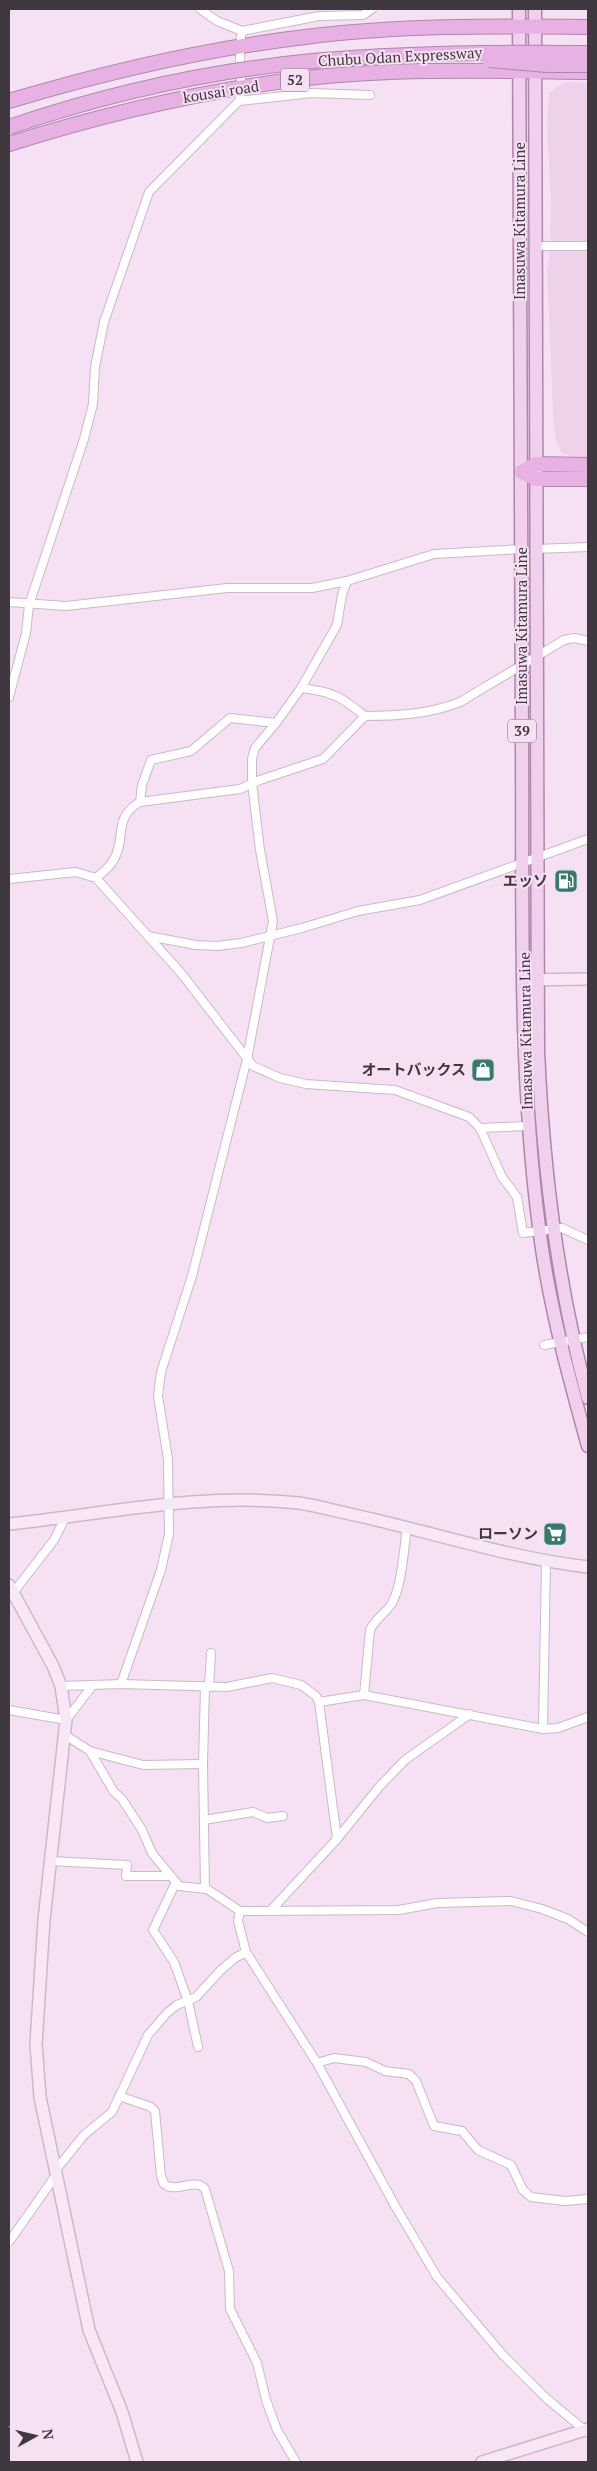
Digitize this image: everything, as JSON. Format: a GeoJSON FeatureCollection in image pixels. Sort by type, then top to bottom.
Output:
{"type":"FeatureCollection","features":[{"type":"Feature","properties":{"kind":"highway"},"geometry":{"type":"LineString","coordinates":[[9,101],[111,72],[238,46],[369,31],[535,26],[588,27]]}},
{"type":"Feature","properties":{"kind":"highway","name":"Chubu Odan Expressway"},"geometry":{"type":"LineString","coordinates":[[9,127],[139,90],[195,78],[310,62],[424,54],[588,52]]}},
{"type":"Feature","properties":{"kind":"highway"},"geometry":{"type":"LineString","coordinates":[[484,60],[547,65],[588,65]]}},
{"type":"Feature","properties":{"kind":"highway","name":"Chubu Odan Expressway"},"geometry":{"type":"LineString","coordinates":[[9,134],[90,109],[207,84],[311,69],[370,63],[588,60]]}},
{"type":"Feature","properties":{"kind":"highway","name":"kousai road"},"geometry":{"type":"LineString","coordinates":[[9,144],[120,112],[180,98],[241,94],[309,78],[369,74],[588,72]]}},
{"type":"Feature","properties":{"kind":"highway"},"geometry":{"type":"LineString","coordinates":[[522,472],[536,464],[588,465]]}},
{"type":"Feature","properties":{"kind":"highway"},"geometry":{"type":"LineString","coordinates":[[522,472],[536,479],[588,479]]}},
{"type":"Feature","properties":{"kind":"main road","name":"Imasuwa Kitamura Line"},"geometry":{"type":"LineString","coordinates":[[520,9],[523,861],[541,1126],[552,1229],[588,1398]]}},
{"type":"Feature","properties":{"kind":"main road","name":"Imasuwa Kitamura Line"},"geometry":{"type":"LineString","coordinates":[[535,9],[536,857],[531,980],[529,1126],[539,1231],[561,1343],[588,1446]]}},
{"type":"Feature","properties":{"kind":"street"},"geometry":{"type":"LineString","coordinates":[[200,9],[217,22],[242,31],[319,16],[363,15],[372,9]]}},
{"type":"Feature","properties":{"kind":"street"},"geometry":{"type":"LineString","coordinates":[[241,94],[238,46],[242,31]]}},
{"type":"Feature","properties":{"kind":"street"},"geometry":{"type":"LineString","coordinates":[[9,697],[26,633],[29,605],[84,439],[93,404],[95,367],[104,322],[148,192],[241,94],[334,92],[370,95]]}},
{"type":"Feature","properties":{"kind":"street"},"geometry":{"type":"LineString","coordinates":[[536,246],[588,246]]}},
{"type":"Feature","properties":{"kind":"street"},"geometry":{"type":"LineString","coordinates":[[536,549],[588,546]]}},
{"type":"Feature","properties":{"kind":"street"},"geometry":{"type":"LineString","coordinates":[[9,602],[29,605],[95,604],[227,588],[312,588],[347,581],[434,554],[522,549]]}},
{"type":"Feature","properties":{"kind":"street"},"geometry":{"type":"LineString","coordinates":[[122,1684],[162,1570],[169,1534],[168,1459],[158,1396],[160,1372],[192,1276],[247,1059],[273,921],[260,850],[252,783],[252,759],[255,748],[301,688],[337,625],[342,595],[347,581]]}},
{"type":"Feature","properties":{"kind":"street"},"geometry":{"type":"LineString","coordinates":[[301,688],[326,691],[340,697],[365,716],[394,716],[446,708],[460,702],[564,640],[574,638],[588,641]]}},
{"type":"Feature","properties":{"kind":"street"},"geometry":{"type":"LineString","coordinates":[[96,878],[114,861],[124,816],[129,808],[140,802],[240,789],[252,783],[322,759],[365,716]]}},
{"type":"Feature","properties":{"kind":"street"},"geometry":{"type":"LineString","coordinates":[[140,802],[142,785],[151,760],[191,751],[208,734],[230,718],[276,723]]}},
{"type":"Feature","properties":{"kind":"street"},"geometry":{"type":"LineString","coordinates":[[148,936],[196,946],[218,946],[302,928],[358,911],[420,900],[523,861],[588,839]]}},
{"type":"Feature","properties":{"kind":"street"},"geometry":{"type":"LineString","coordinates":[[9,879],[76,872],[96,878],[181,973],[253,1066],[280,1078],[306,1084],[395,1090],[469,1117],[480,1128],[502,1177],[516,1197],[523,1233],[562,1228],[588,1240]]}},
{"type":"Feature","properties":{"kind":"street"},"geometry":{"type":"LineString","coordinates":[[531,980],[588,979]]}},
{"type":"Feature","properties":{"kind":"street"},"geometry":{"type":"LineString","coordinates":[[480,1128],[529,1126]]}},
{"type":"Feature","properties":{"kind":"street"},"geometry":{"type":"LineString","coordinates":[[544,1345],[588,1337]]}},
{"type":"Feature","properties":{"kind":"street"},"geometry":{"type":"LineString","coordinates":[[9,1524],[204,1500],[261,1500],[302,1503],[546,1562],[588,1567]]}},
{"type":"Feature","properties":{"kind":"street"},"geometry":{"type":"LineString","coordinates":[[65,1518],[54,1540],[10,1588],[53,1666],[61,1686],[66,1720],[50,1861],[36,2044],[40,2097],[89,2330],[122,2412],[138,2462]]}},
{"type":"Feature","properties":{"kind":"street"},"geometry":{"type":"LineString","coordinates":[[364,1695],[370,1630],[391,1605],[396,1594],[407,1527]]}},
{"type":"Feature","properties":{"kind":"street"},"geometry":{"type":"LineString","coordinates":[[543,1729],[546,1562]]}},
{"type":"Feature","properties":{"kind":"street"},"geometry":{"type":"LineString","coordinates":[[205,1889],[203,1764],[207,1687],[211,1653]]}},
{"type":"Feature","properties":{"kind":"street"},"geometry":{"type":"LineString","coordinates":[[61,1686],[122,1684],[227,1687],[272,1678],[301,1685],[316,1696],[318,1702],[337,1839]]}},
{"type":"Feature","properties":{"kind":"street"},"geometry":{"type":"LineString","coordinates":[[66,1720],[93,1685]]}},
{"type":"Feature","properties":{"kind":"street"},"geometry":{"type":"LineString","coordinates":[[318,1702],[364,1695],[543,1729],[558,1728],[588,1717]]}},
{"type":"Feature","properties":{"kind":"street"},"geometry":{"type":"LineString","coordinates":[[9,1710],[66,1720]]}},
{"type":"Feature","properties":{"kind":"street"},"geometry":{"type":"LineString","coordinates":[[272,1909],[337,1839],[379,1787],[404,1760],[470,1714]]}},
{"type":"Feature","properties":{"kind":"street"},"geometry":{"type":"LineString","coordinates":[[65,1735],[90,1751],[142,1765],[203,1764]]}},
{"type":"Feature","properties":{"kind":"street"},"geometry":{"type":"LineString","coordinates":[[90,1751],[114,1792],[122,1799],[142,1830],[152,1853],[178,1886],[205,1889],[240,1911],[272,1909],[399,1910],[437,1903],[511,1901],[542,1909],[568,1919],[588,1932]]}},
{"type":"Feature","properties":{"kind":"street"},"geometry":{"type":"LineString","coordinates":[[204,1820],[253,1812],[267,1818],[283,1816]]}},
{"type":"Feature","properties":{"kind":"street"},"geometry":{"type":"LineString","coordinates":[[50,1861],[127,1865],[126,1876],[173,1879]]}},
{"type":"Feature","properties":{"kind":"street"},"geometry":{"type":"LineString","coordinates":[[173,1879],[154,1930],[174,1962],[188,2001],[198,2047]]}},
{"type":"Feature","properties":{"kind":"street"},"geometry":{"type":"LineString","coordinates":[[240,1911],[238,1921],[246,1952],[317,2062],[394,2204],[437,2277],[502,2354],[546,2398],[587,2431]]}},
{"type":"Feature","properties":{"kind":"street"},"geometry":{"type":"LineString","coordinates":[[9,2242],[84,2135],[112,2112],[148,2035],[167,2013],[177,2005],[196,1997],[235,1958],[246,1952]]}},
{"type":"Feature","properties":{"kind":"street"},"geometry":{"type":"LineString","coordinates":[[317,2062],[334,2058],[366,2062],[384,2071],[409,2074],[416,2081],[434,2126],[462,2131],[478,2150],[511,2166],[523,2190],[531,2197],[564,2201],[588,2199]]}},
{"type":"Feature","properties":{"kind":"street"},"geometry":{"type":"LineString","coordinates":[[119,2096],[151,2107],[155,2112],[161,2176],[164,2184],[174,2188],[197,2184],[205,2189],[229,2271],[230,2309],[257,2363],[266,2400],[277,2430],[296,2462]]}},
{"type":"Feature","properties":{"kind":"street"},"geometry":{"type":"LineString","coordinates":[[482,2462],[587,2431]]}},
{"type":"Feature","properties":{"kind":"shaded area"},"geometry":{"type":"Polygon","coordinates":[[[565,82],[588,83],[588,459],[585,460],[562,453],[556,440],[553,413],[547,268],[550,254],[551,204],[547,125],[549,93],[565,82]]]}},
{"type":"Feature","properties":{"kind":"place","name":"エッソ"},"geometry":{"type":"Point","coordinates":[566,881]}},
{"type":"Feature","properties":{"kind":"place","name":"オートバックス"},"geometry":{"type":"Point","coordinates":[483,1070]}},
{"type":"Feature","properties":{"kind":"place","name":"ローソン"},"geometry":{"type":"Point","coordinates":[555,1534]}}]}
